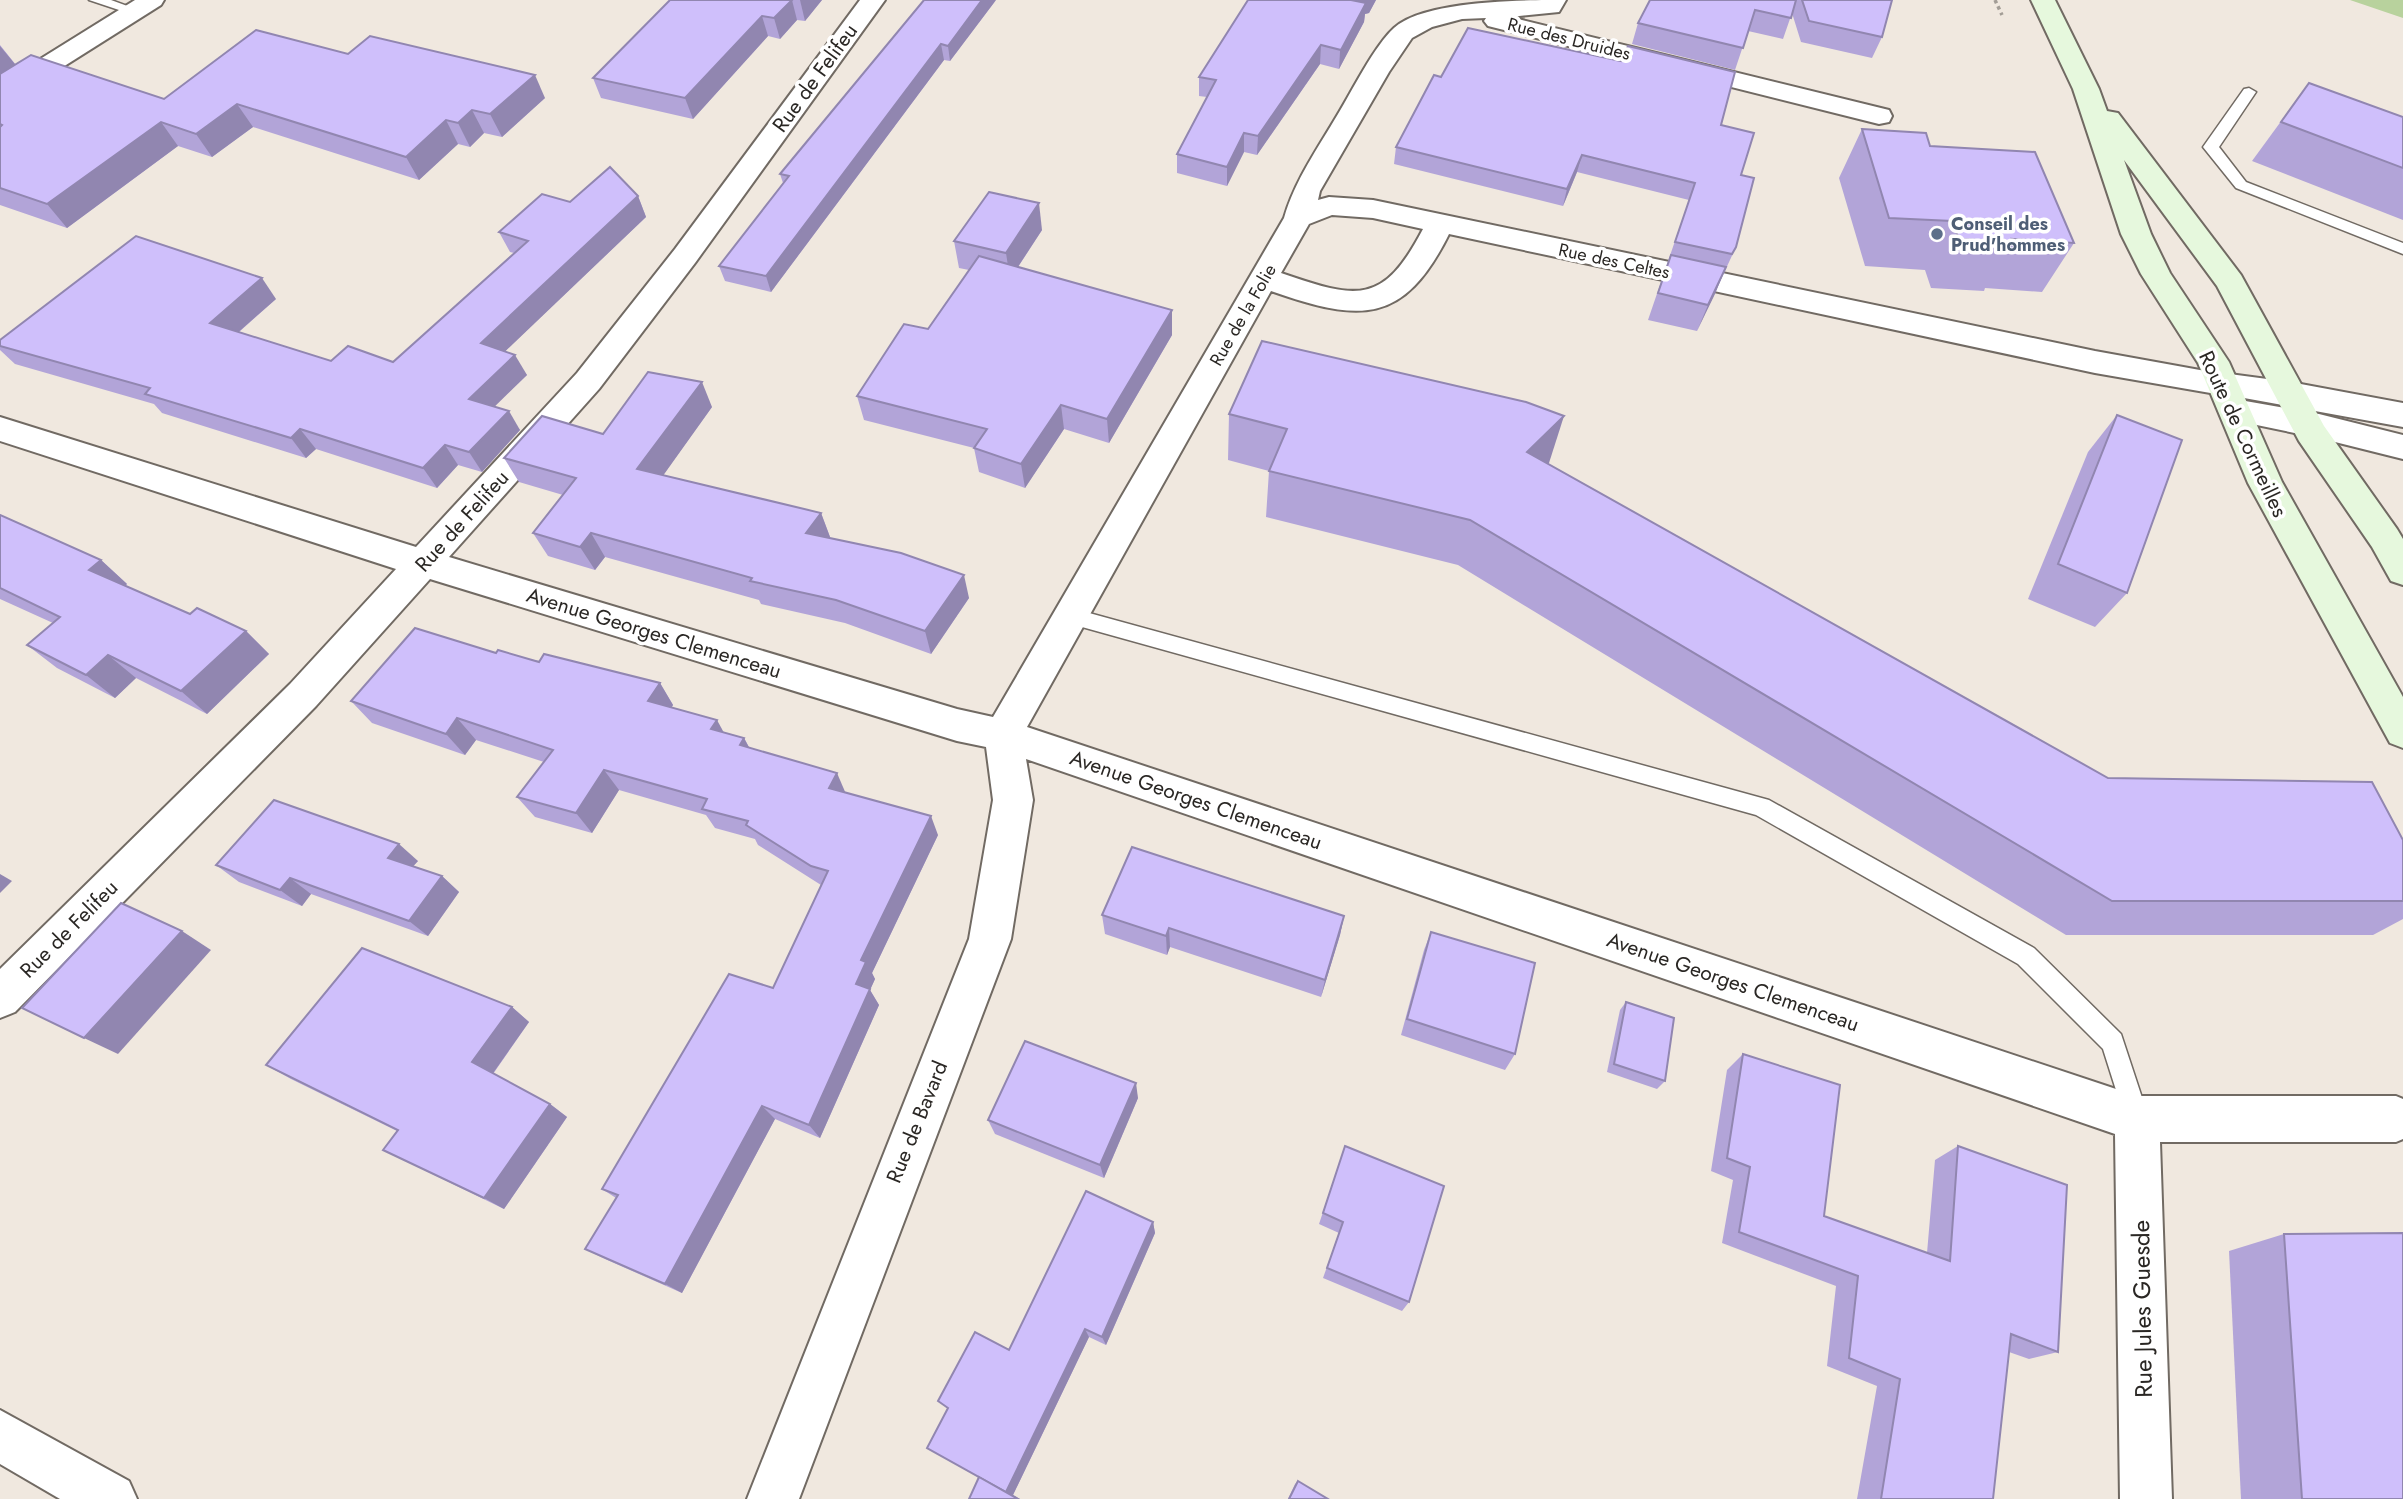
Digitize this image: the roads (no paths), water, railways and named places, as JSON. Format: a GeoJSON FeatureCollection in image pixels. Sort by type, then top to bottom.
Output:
{"type":"FeatureCollection","features":[{"type":"Feature","properties":{"kind":"main road","name":"Route de Cormeilles"},"geometry":{"type":"LineString","coordinates":[[2042,0],[2086,89],[2136,234],[2156,274],[2213,362],[2265,483],[2291,534],[2403,732]]}},
{"type":"Feature","properties":{"kind":"main road","name":"Route de Cormeilles"},"geometry":{"type":"LineString","coordinates":[[2086,89],[2230,282],[2305,423],[2385,538],[2403,571]]}},
{"type":"Feature","properties":{"kind":"street","name":"Rue de Felifeu"},"geometry":{"type":"LineString","coordinates":[[0,998],[303,695],[588,381],[685,256],[873,0]]}},
{"type":"Feature","properties":{"kind":"street","name":"Rue de la Folie"},"geometry":{"type":"LineString","coordinates":[[1003,734],[1298,219],[1306,191],[1376,72],[1403,33],[1423,22],[1462,12],[1550,7],[1554,0]]}},
{"type":"Feature","properties":{"kind":"street"},"geometry":{"type":"LineString","coordinates":[[0,95],[143,6]]}},
{"type":"Feature","properties":{"kind":"street","name":"Rue des Druides"},"geometry":{"type":"LineString","coordinates":[[1462,12],[1879,117]]}},
{"type":"Feature","properties":{"kind":"street","name":"Rue des Celtes"},"geometry":{"type":"LineString","coordinates":[[1298,219],[1329,206],[1373,209],[2095,362],[2228,397]]}},
{"type":"Feature","properties":{"kind":"street"},"geometry":{"type":"LineString","coordinates":[[1264,278],[1330,301],[1368,303],[1392,293],[1411,275],[1430,247],[1440,224]]}},
{"type":"Feature","properties":{"kind":"street"},"geometry":{"type":"LineString","coordinates":[[2228,397],[2290,393],[2403,415]]}},
{"type":"Feature","properties":{"kind":"street"},"geometry":{"type":"LineString","coordinates":[[2228,397],[2305,423],[2403,447]]}},
{"type":"Feature","properties":{"kind":"street","name":"Avenue Georges Clemenceau"},"geometry":{"type":"LineString","coordinates":[[0,429],[424,563],[957,725],[1003,734],[2137,1119],[2396,1119]]}},
{"type":"Feature","properties":{"kind":"street","name":"Rue de Bavard"},"geometry":{"type":"LineString","coordinates":[[773,1499],[990,939],[1013,800],[1003,734]]}},
{"type":"Feature","properties":{"kind":"street","name":"Rue Jules Guesde"},"geometry":{"type":"LineString","coordinates":[[2137,1119],[2146,1499]]}},
{"type":"Feature","properties":{"kind":"street"},"geometry":{"type":"LineString","coordinates":[[0,1436],[111,1499]]}},
{"type":"Feature","properties":{"kind":"lane"},"geometry":{"type":"LineString","coordinates":[[96,0],[143,6]]}},
{"type":"Feature","properties":{"kind":"lane"},"geometry":{"type":"LineString","coordinates":[[2249,92],[2211,146],[2241,185],[2403,249]]}},
{"type":"Feature","properties":{"kind":"lane"},"geometry":{"type":"LineString","coordinates":[[1071,616],[1762,807],[2026,956],[2113,1042],[2137,1119]]}},
{"type":"Feature","properties":{"kind":"place","name":"Conseil des Prud'hommes"},"geometry":{"type":"Point","coordinates":[1937,234]}}]}
